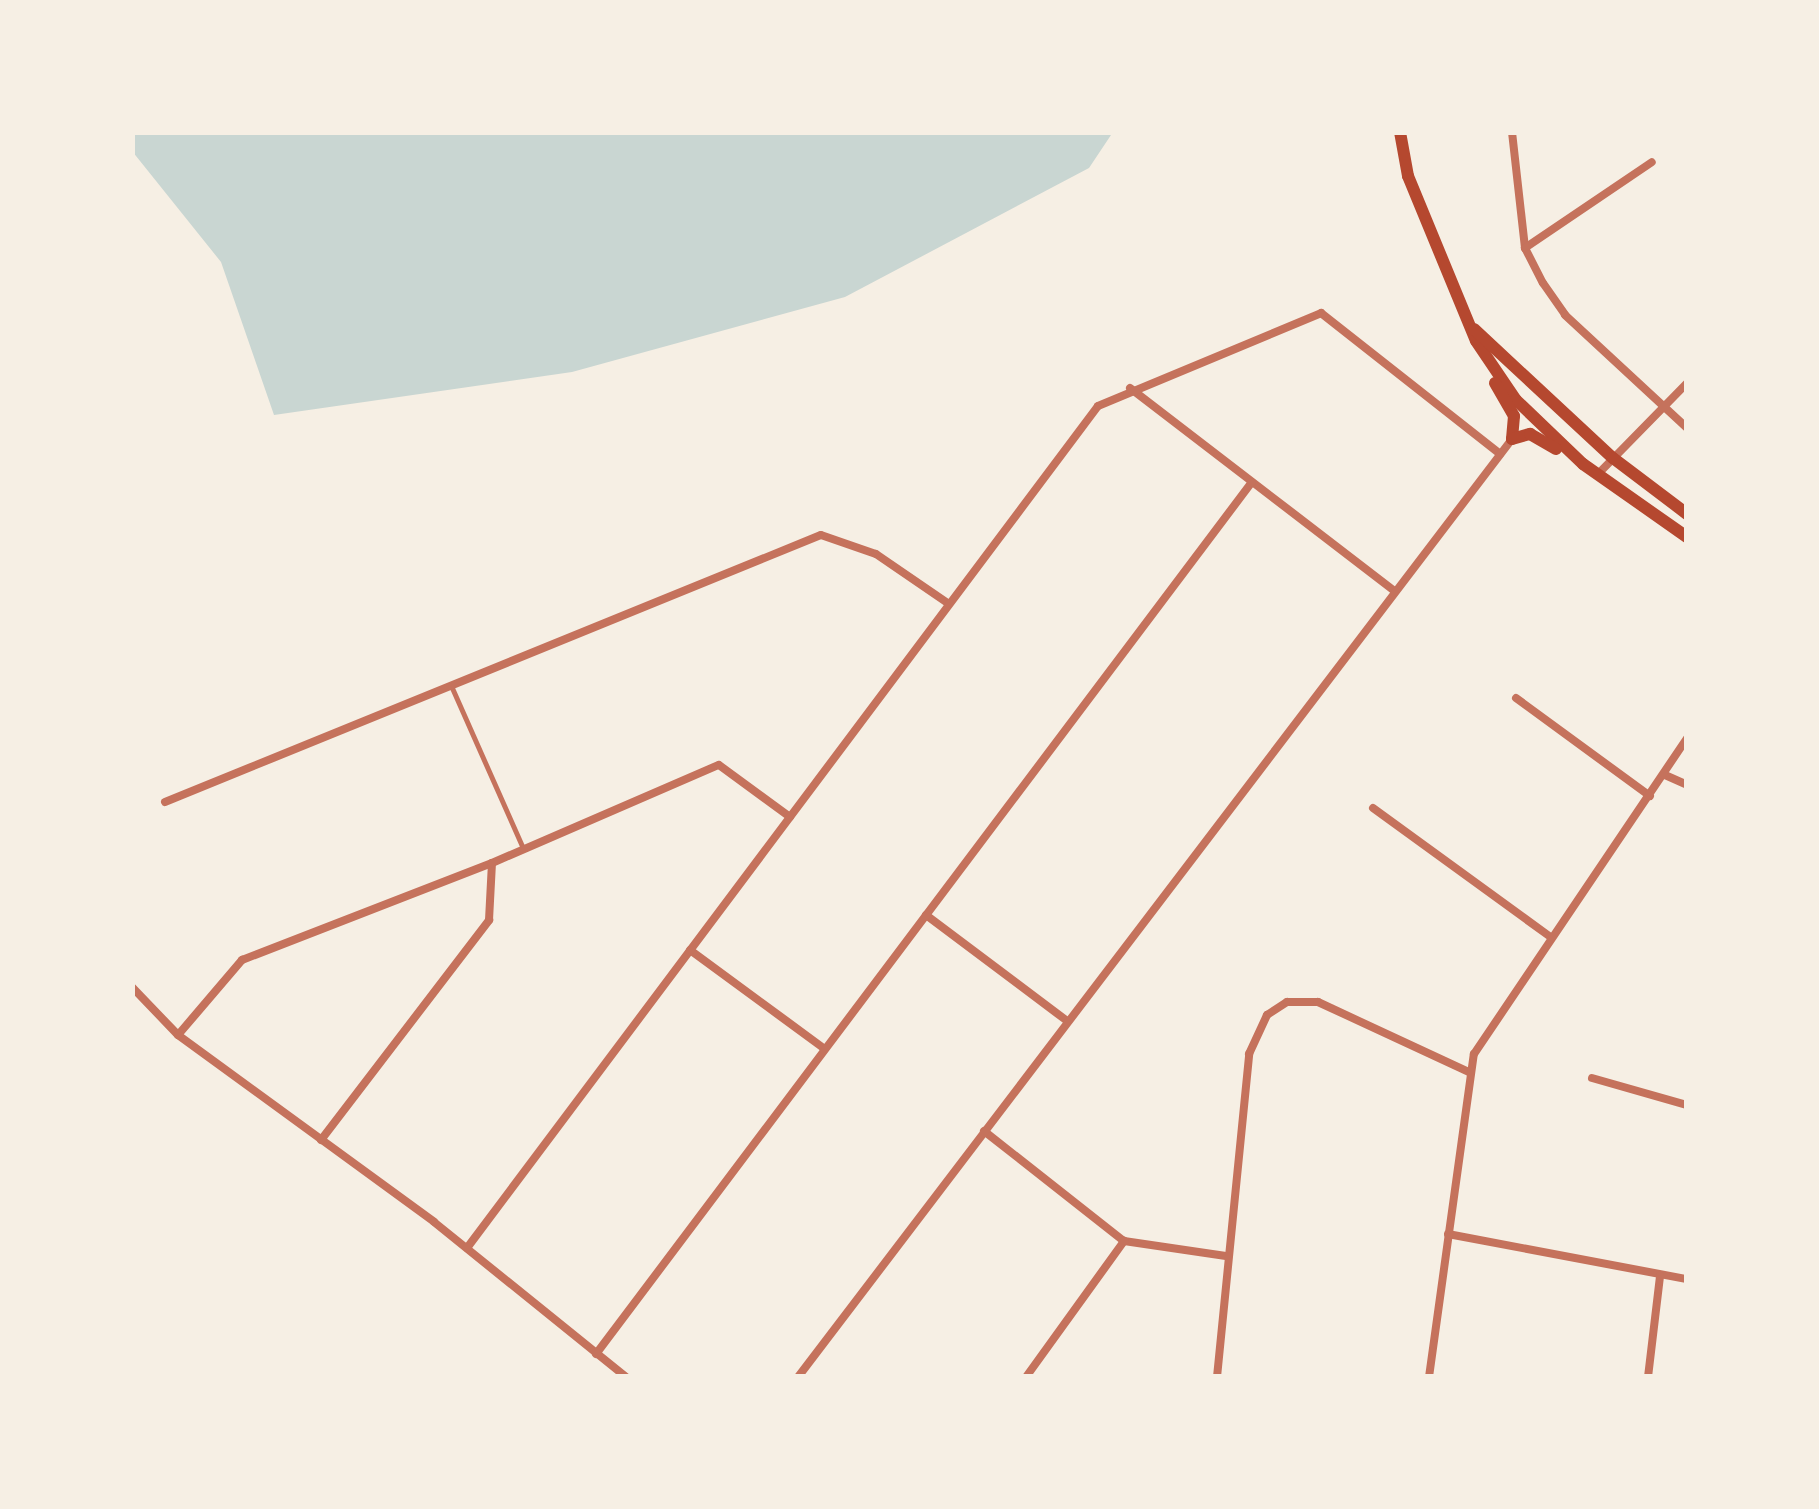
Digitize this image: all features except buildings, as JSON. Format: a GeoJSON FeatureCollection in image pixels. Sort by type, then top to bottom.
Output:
{"type":"FeatureCollection","features":[{"type":"Feature","properties":{"kind":"main road"},"geometry":{"type":"LineString","coordinates":[[1400,132],[1408,176],[1514,416],[1512,439],[1531,434],[1583,464]]}},
{"type":"Feature","properties":{"kind":"main road"},"geometry":{"type":"LineString","coordinates":[[1474,328],[1613,458],[1687,514]]}},
{"type":"Feature","properties":{"kind":"main road"},"geometry":{"type":"LineString","coordinates":[[1481,349],[1516,400],[1583,464],[1687,537]]}},
{"type":"Feature","properties":{"kind":"street"},"geometry":{"type":"LineString","coordinates":[[1512,132],[1525,248],[1564,315],[1661,410],[1687,428]]}},
{"type":"Feature","properties":{"kind":"street"},"geometry":{"type":"LineString","coordinates":[[1525,248],[1652,162]]}},
{"type":"Feature","properties":{"kind":"street"},"geometry":{"type":"LineString","coordinates":[[467,1248],[946,602],[1098,406],[1130,388],[1321,313],[1500,454]]}},
{"type":"Feature","properties":{"kind":"street"},"geometry":{"type":"LineString","coordinates":[[1597,475],[1687,382]]}},
{"type":"Feature","properties":{"kind":"street"},"geometry":{"type":"LineString","coordinates":[[1130,388],[1394,591]]}},
{"type":"Feature","properties":{"kind":"street"},"geometry":{"type":"LineString","coordinates":[[798,1377],[1512,439]]}},
{"type":"Feature","properties":{"kind":"street"},"geometry":{"type":"LineString","coordinates":[[596,1354],[1252,482]]}},
{"type":"Feature","properties":{"kind":"street"},"geometry":{"type":"LineString","coordinates":[[165,802],[821,536],[876,554],[946,602]]}},
{"type":"Feature","properties":{"kind":"street"},"geometry":{"type":"LineString","coordinates":[[1516,698],[1650,796]]}},
{"type":"Feature","properties":{"kind":"street"},"geometry":{"type":"LineString","coordinates":[[1430,1377],[1469,1072],[1488,1025],[1687,738]]}},
{"type":"Feature","properties":{"kind":"street"},"geometry":{"type":"LineString","coordinates":[[178,1035],[242,960],[492,863],[521,845],[719,765],[790,817]]}},
{"type":"Feature","properties":{"kind":"street"},"geometry":{"type":"LineString","coordinates":[[1665,775],[1687,785]]}},
{"type":"Feature","properties":{"kind":"street"},"geometry":{"type":"LineString","coordinates":[[1373,808],[1549,936]]}},
{"type":"Feature","properties":{"kind":"street"},"geometry":{"type":"LineString","coordinates":[[321,1140],[490,920],[492,863]]}},
{"type":"Feature","properties":{"kind":"street"},"geometry":{"type":"LineString","coordinates":[[926,915],[1067,1021]]}},
{"type":"Feature","properties":{"kind":"street"},"geometry":{"type":"LineString","coordinates":[[691,950],[825,1049]]}},
{"type":"Feature","properties":{"kind":"street"},"geometry":{"type":"LineString","coordinates":[[132,987],[178,1035],[467,1248],[626,1377]]}},
{"type":"Feature","properties":{"kind":"street"},"geometry":{"type":"LineString","coordinates":[[1217,1377],[1249,1054],[1267,1015],[1286,1002],[1318,1002],[1469,1072]]}},
{"type":"Feature","properties":{"kind":"street"},"geometry":{"type":"LineString","coordinates":[[1592,1078],[1687,1105]]}},
{"type":"Feature","properties":{"kind":"street"},"geometry":{"type":"LineString","coordinates":[[984,1131],[1124,1241],[1226,1256]]}},
{"type":"Feature","properties":{"kind":"street"},"geometry":{"type":"LineString","coordinates":[[1448,1234],[1687,1279]]}},
{"type":"Feature","properties":{"kind":"street"},"geometry":{"type":"LineString","coordinates":[[1026,1377],[1124,1241]]}},
{"type":"Feature","properties":{"kind":"street"},"geometry":{"type":"LineString","coordinates":[[1648,1377],[1660,1276]]}},
{"type":"Feature","properties":{"kind":"lane"},"geometry":{"type":"LineString","coordinates":[[452,687],[521,845]]}},
{"type":"Feature","properties":{"kind":"shaded area"},"geometry":{"type":"Polygon","coordinates":[[[132,132],[1113,132],[1089,168],[845,297],[572,372],[274,415],[221,262],[132,151],[132,132]]]}}]}
